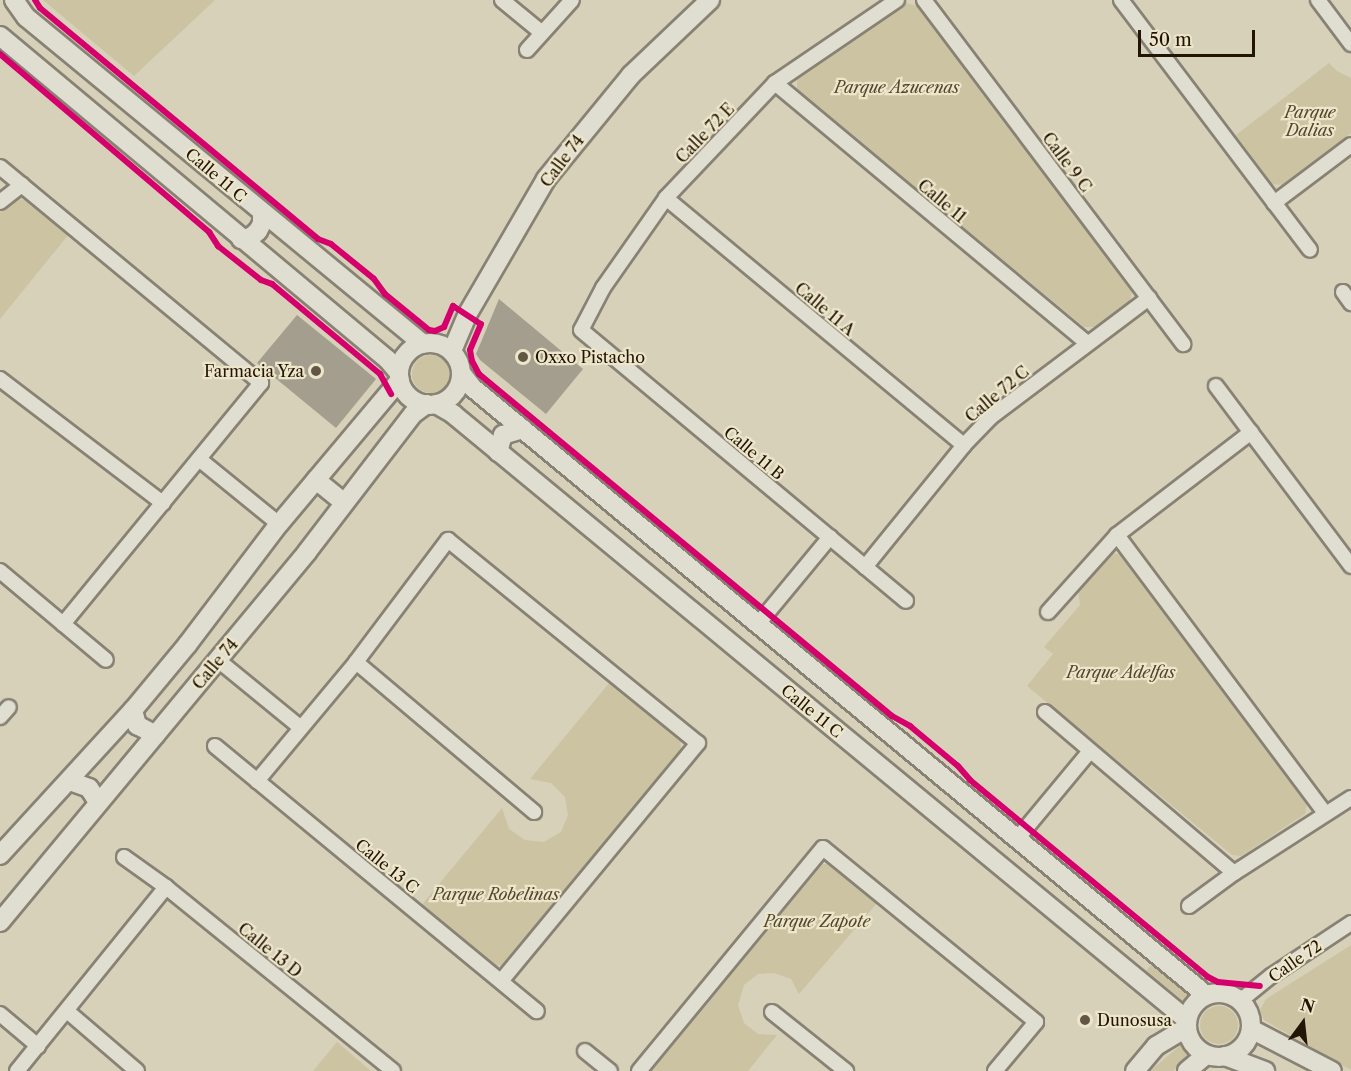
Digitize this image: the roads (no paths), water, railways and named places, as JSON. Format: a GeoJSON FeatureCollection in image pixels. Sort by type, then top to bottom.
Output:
{"type":"FeatureCollection","features":[{"type":"Feature","properties":{"kind":"main road","name":"Calle 11 C"},"geometry":{"type":"LineString","coordinates":[[14,0],[26,17],[423,344]]}},
{"type":"Feature","properties":{"kind":"main road","name":"Calle 74"},"geometry":{"type":"LineString","coordinates":[[452,351],[467,315],[546,179],[631,75],[710,0]]}},
{"type":"Feature","properties":{"kind":"main road","name":"Calle 11 C"},"geometry":{"type":"LineString","coordinates":[[0,36],[106,127],[388,360],[400,376]]}},
{"type":"Feature","properties":{"kind":"main road"},"geometry":{"type":"LineString","coordinates":[[106,127],[106,116],[122,97]]}},
{"type":"Feature","properties":{"kind":"main road"},"geometry":{"type":"LineString","coordinates":[[241,239],[251,237],[258,231],[262,223],[262,213]]}},
{"type":"Feature","properties":{"kind":"main road"},"geometry":{"type":"LineString","coordinates":[[423,344],[438,344],[452,351],[457,357],[462,374],[452,396],[432,404],[409,397],[400,376],[408,351],[423,344]]}},
{"type":"Feature","properties":{"kind":"main road","name":"Calle 11 C"},"geometry":{"type":"LineString","coordinates":[[462,374],[473,388],[1206,995]]}},
{"type":"Feature","properties":{"kind":"main road","name":"Calle 74"},"geometry":{"type":"LineString","coordinates":[[2,848],[69,781],[133,710],[187,645],[279,524],[370,418],[400,376]]}},
{"type":"Feature","properties":{"kind":"main road","name":"Calle 11 C"},"geometry":{"type":"LineString","coordinates":[[432,404],[498,452],[1122,966],[1186,1024]]}},
{"type":"Feature","properties":{"kind":"main road","name":"Calle 74"},"geometry":{"type":"LineString","coordinates":[[0,922],[307,552],[414,414],[432,404]]}},
{"type":"Feature","properties":{"kind":"main road"},"geometry":{"type":"LineString","coordinates":[[370,418],[394,438]]}},
{"type":"Feature","properties":{"kind":"main road"},"geometry":{"type":"LineString","coordinates":[[498,452],[503,435],[523,429]]}},
{"type":"Feature","properties":{"kind":"main road"},"geometry":{"type":"LineString","coordinates":[[316,480],[344,503]]}},
{"type":"Feature","properties":{"kind":"main road"},"geometry":{"type":"LineString","coordinates":[[797,698],[817,673]]}},
{"type":"Feature","properties":{"kind":"main road"},"geometry":{"type":"LineString","coordinates":[[824,721],[844,696]]}},
{"type":"Feature","properties":{"kind":"main road"},"geometry":{"type":"LineString","coordinates":[[133,710],[137,725],[156,735]]}},
{"type":"Feature","properties":{"kind":"main road"},"geometry":{"type":"LineString","coordinates":[[848,740],[868,715]]}},
{"type":"Feature","properties":{"kind":"main road"},"geometry":{"type":"LineString","coordinates":[[69,781],[89,788],[98,802]]}},
{"type":"Feature","properties":{"kind":"main road"},"geometry":{"type":"LineString","coordinates":[[1122,966],[1142,942]]}},
{"type":"Feature","properties":{"kind":"main road"},"geometry":{"type":"LineString","coordinates":[[1135,1071],[1156,1046],[1186,1024],[1193,1005],[1206,995],[1228,994],[1240,1001],[1249,1014],[1251,1029],[1240,1050],[1226,1056]]}},
{"type":"Feature","properties":{"kind":"main road"},"geometry":{"type":"LineString","coordinates":[[1186,1024],[1194,1047],[1206,1055],[1226,1056],[1265,1071]]}},
{"type":"Feature","properties":{"kind":"main road"},"geometry":{"type":"LineString","coordinates":[[1251,1029],[1332,1071]]}},
{"type":"Feature","properties":{"kind":"main road"},"geometry":{"type":"LineString","coordinates":[[1187,1071],[1206,1055]]}},
{"type":"Feature","properties":{"kind":"street"},"geometry":{"type":"LineString","coordinates":[[502,0],[541,32]]}},
{"type":"Feature","properties":{"kind":"street"},"geometry":{"type":"LineString","coordinates":[[527,50],[572,0]]}},
{"type":"Feature","properties":{"kind":"street","name":"Calle 72 E"},"geometry":{"type":"LineString","coordinates":[[581,330],[603,288],[666,198],[775,84],[897,0]]}},
{"type":"Feature","properties":{"kind":"street","name":"Calle 9 C"},"geometry":{"type":"LineString","coordinates":[[924,0],[1184,344]]}},
{"type":"Feature","properties":{"kind":"street"},"geometry":{"type":"LineString","coordinates":[[1121,0],[1310,250]]}},
{"type":"Feature","properties":{"kind":"street"},"geometry":{"type":"LineString","coordinates":[[1318,0],[1351,44]]}},
{"type":"Feature","properties":{"kind":"street","name":"Calle 11"},"geometry":{"type":"LineString","coordinates":[[775,84],[1087,343]]}},
{"type":"Feature","properties":{"kind":"street"},"geometry":{"type":"LineString","coordinates":[[1274,203],[1351,146]]}},
{"type":"Feature","properties":{"kind":"street"},"geometry":{"type":"LineString","coordinates":[[0,167],[261,383],[63,624]]}},
{"type":"Feature","properties":{"kind":"street"},"geometry":{"type":"LineString","coordinates":[[0,202],[22,185]]}},
{"type":"Feature","properties":{"kind":"street","name":"Calle 11 A"},"geometry":{"type":"LineString","coordinates":[[666,198],[964,445]]}},
{"type":"Feature","properties":{"kind":"street","name":"Calle 72 C"},"geometry":{"type":"LineString","coordinates":[[865,567],[964,445],[991,417],[1149,298]]}},
{"type":"Feature","properties":{"kind":"street","name":"Calle 11 B"},"geometry":{"type":"LineString","coordinates":[[581,330],[906,601]]}},
{"type":"Feature","properties":{"kind":"street"},"geometry":{"type":"LineString","coordinates":[[0,379],[163,503]]}},
{"type":"Feature","properties":{"kind":"street"},"geometry":{"type":"LineString","coordinates":[[1216,386],[1351,566]]}},
{"type":"Feature","properties":{"kind":"street"},"geometry":{"type":"LineString","coordinates":[[1048,612],[1117,535],[1251,432]]}},
{"type":"Feature","properties":{"kind":"street"},"geometry":{"type":"LineString","coordinates":[[199,459],[279,524]]}},
{"type":"Feature","properties":{"kind":"street"},"geometry":{"type":"LineString","coordinates":[[1117,535],[1325,813]]}},
{"type":"Feature","properties":{"kind":"street"},"geometry":{"type":"LineString","coordinates":[[758,624],[830,537]]}},
{"type":"Feature","properties":{"kind":"street"},"geometry":{"type":"LineString","coordinates":[[257,781],[356,662],[448,540],[698,743],[501,981]]}},
{"type":"Feature","properties":{"kind":"street"},"geometry":{"type":"LineString","coordinates":[[0,571],[106,660]]}},
{"type":"Feature","properties":{"kind":"street"},"geometry":{"type":"LineString","coordinates":[[218,660],[300,727]]}},
{"type":"Feature","properties":{"kind":"street"},"geometry":{"type":"LineString","coordinates":[[356,662],[534,812]]}},
{"type":"Feature","properties":{"kind":"street"},"geometry":{"type":"LineString","coordinates":[[1045,712],[1234,873]]}},
{"type":"Feature","properties":{"kind":"street","name":"Calle 13 C"},"geometry":{"type":"LineString","coordinates":[[215,746],[537,1011]]}},
{"type":"Feature","properties":{"kind":"street"},"geometry":{"type":"LineString","coordinates":[[1017,839],[1090,751]]}},
{"type":"Feature","properties":{"kind":"street"},"geometry":{"type":"LineString","coordinates":[[1189,906],[1234,873],[1351,798]]}},
{"type":"Feature","properties":{"kind":"street"},"geometry":{"type":"LineString","coordinates":[[639,1071],[824,848],[1036,1022],[995,1071]]}},
{"type":"Feature","properties":{"kind":"street","name":"Calle 13 D"},"geometry":{"type":"LineString","coordinates":[[124,857],[166,887],[393,1071]]}},
{"type":"Feature","properties":{"kind":"street"},"geometry":{"type":"LineString","coordinates":[[17,1071],[166,887]]}},
{"type":"Feature","properties":{"kind":"street","name":"Calle 72"},"geometry":{"type":"LineString","coordinates":[[1240,1001],[1271,976],[1351,923]]}},
{"type":"Feature","properties":{"kind":"street"},"geometry":{"type":"LineString","coordinates":[[66,1011],[136,1071]]}},
{"type":"Feature","properties":{"kind":"street"},"geometry":{"type":"LineString","coordinates":[[772,1011],[846,1071]]}},
{"type":"Feature","properties":{"kind":"street"},"geometry":{"type":"LineString","coordinates":[[0,1014],[38,1046]]}},
{"type":"Feature","properties":{"kind":"street"},"geometry":{"type":"LineString","coordinates":[[585,1051],[610,1071]]}},
{"type":"Feature","properties":{"kind":"place","name":"Oxxo Pistacho"},"geometry":{"type":"Point","coordinates":[523,357]}},
{"type":"Feature","properties":{"kind":"place","name":"Farmacia Yza"},"geometry":{"type":"Point","coordinates":[316,371]}},
{"type":"Feature","properties":{"kind":"place","name":"Dunosusa"},"geometry":{"type":"Point","coordinates":[1085,1020]}},
{"type":"Feature","properties":{"kind":"park label","name":"Parque Azucenas"},"geometry":{"type":"Point","coordinates":[897,87]}},
{"type":"Feature","properties":{"kind":"park label","name":"Parque Dalias"},"geometry":{"type":"Point","coordinates":[1310,121]}},
{"type":"Feature","properties":{"kind":"park label","name":"Parque Adelfas"},"geometry":{"type":"Point","coordinates":[1121,672]}},
{"type":"Feature","properties":{"kind":"park label","name":"Parque Robelinas"},"geometry":{"type":"Point","coordinates":[496,894]}},
{"type":"Feature","properties":{"kind":"park label","name":"Parque Zapote"},"geometry":{"type":"Point","coordinates":[817,921]}}]}
